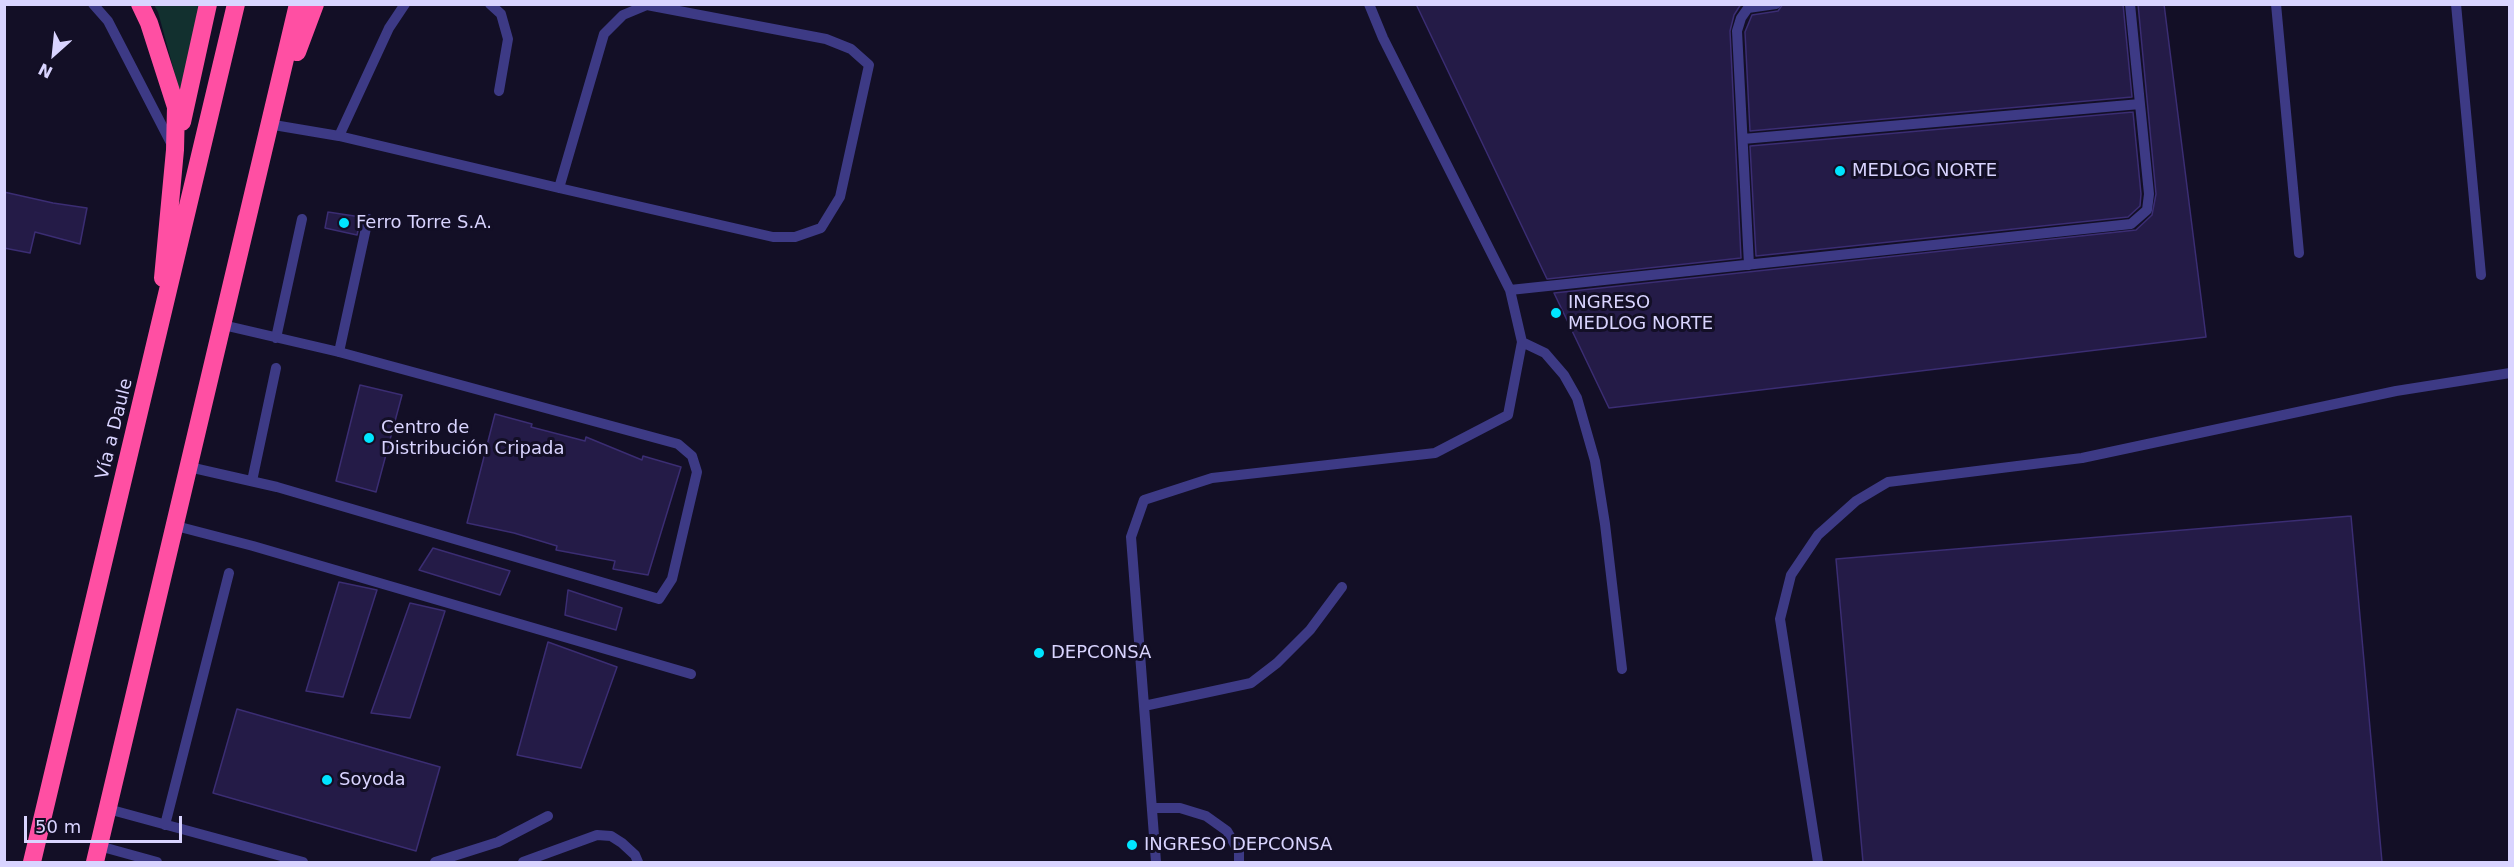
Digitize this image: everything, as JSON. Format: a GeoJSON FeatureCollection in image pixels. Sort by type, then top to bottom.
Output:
{"type":"FeatureCollection","features":[{"type":"Feature","properties":{"kind":"highway"},"geometry":{"type":"LineString","coordinates":[[140,4],[149,23],[176,106],[176,150],[155,354]]}},
{"type":"Feature","properties":{"kind":"highway"},"geometry":{"type":"LineString","coordinates":[[176,150],[208,4]]}},
{"type":"Feature","properties":{"kind":"highway","name":"Vía a Daule"},"geometry":{"type":"LineString","coordinates":[[32,862],[155,354],[236,4]]}},
{"type":"Feature","properties":{"kind":"highway"},"geometry":{"type":"LineString","coordinates":[[275,106],[298,4]]}},
{"type":"Feature","properties":{"kind":"highway"},"geometry":{"type":"LineString","coordinates":[[97,854],[176,526],[268,124],[315,4]]}},
{"type":"Feature","properties":{"kind":"lane"},"geometry":{"type":"LineString","coordinates":[[93,4],[108,21],[176,150]]}},
{"type":"Feature","properties":{"kind":"lane"},"geometry":{"type":"LineString","coordinates":[[339,136],[389,28],[405,4]]}},
{"type":"Feature","properties":{"kind":"lane"},"geometry":{"type":"LineString","coordinates":[[490,4],[501,14],[508,39],[499,91]]}},
{"type":"Feature","properties":{"kind":"lane"},"geometry":{"type":"LineString","coordinates":[[1156,862],[1131,537],[1144,500],[1212,478],[1435,453],[1508,415],[1522,342],[1510,290],[1383,38],[1369,4]]}},
{"type":"Feature","properties":{"kind":"lane"},"geometry":{"type":"LineString","coordinates":[[1749,265],[1737,31],[1740,18],[1748,8],[1776,4]]}},
{"type":"Feature","properties":{"kind":"lane"},"geometry":{"type":"LineString","coordinates":[[1510,290],[2131,224],[2147,210],[2149,194],[2130,4]]}},
{"type":"Feature","properties":{"kind":"lane"},"geometry":{"type":"LineString","coordinates":[[2276,4],[2299,253]]}},
{"type":"Feature","properties":{"kind":"lane"},"geometry":{"type":"LineString","coordinates":[[2456,4],[2481,276]]}},
{"type":"Feature","properties":{"kind":"lane"},"geometry":{"type":"LineString","coordinates":[[268,124],[339,136],[559,188],[773,237],[795,237],[821,228],[840,197],[869,65],[851,49],[826,39],[647,5],[623,15],[604,34],[559,188]]}},
{"type":"Feature","properties":{"kind":"lane"},"geometry":{"type":"LineString","coordinates":[[1743,140],[2140,104]]}},
{"type":"Feature","properties":{"kind":"lane"},"geometry":{"type":"LineString","coordinates":[[276,338],[302,219]]}},
{"type":"Feature","properties":{"kind":"lane"},"geometry":{"type":"LineString","coordinates":[[339,352],[368,219]]}},
{"type":"Feature","properties":{"kind":"lane"},"geometry":{"type":"LineString","coordinates":[[189,467],[252,482],[659,599],[672,579],[697,472],[692,456],[678,444],[339,352],[223,325]]}},
{"type":"Feature","properties":{"kind":"lane"},"geometry":{"type":"LineString","coordinates":[[1522,342],[1545,353],[1564,375],[1577,398],[1595,461],[1605,524],[1622,669]]}},
{"type":"Feature","properties":{"kind":"lane"},"geometry":{"type":"LineString","coordinates":[[252,482],[276,368]]}},
{"type":"Feature","properties":{"kind":"lane"},"geometry":{"type":"LineString","coordinates":[[1818,862],[1780,619],[1791,575],[1818,534],[1856,501],[1888,482],[2082,458],[2396,391],[2510,373]]}},
{"type":"Feature","properties":{"kind":"lane"},"geometry":{"type":"LineString","coordinates":[[176,526],[264,549],[691,674]]}},
{"type":"Feature","properties":{"kind":"lane"},"geometry":{"type":"LineString","coordinates":[[165,825],[229,573]]}},
{"type":"Feature","properties":{"kind":"lane"},"geometry":{"type":"LineString","coordinates":[[1144,706],[1251,683],[1277,663],[1310,630],[1342,587]]}},
{"type":"Feature","properties":{"kind":"lane"},"geometry":{"type":"LineString","coordinates":[[1152,808],[1180,808],[1206,816],[1227,831],[1239,852],[1239,862]]}},
{"type":"Feature","properties":{"kind":"lane"},"geometry":{"type":"LineString","coordinates":[[108,810],[303,862]]}},
{"type":"Feature","properties":{"kind":"lane"},"geometry":{"type":"LineString","coordinates":[[435,862],[498,842],[548,816]]}},
{"type":"Feature","properties":{"kind":"lane"},"geometry":{"type":"LineString","coordinates":[[523,862],[597,835],[611,837],[622,843],[638,862]]}},
{"type":"Feature","properties":{"kind":"lane"},"geometry":{"type":"LineString","coordinates":[[97,854],[154,862]]}},
{"type":"Feature","properties":{"kind":"green space"},"geometry":{"type":"Polygon","coordinates":[[[154,5],[199,5],[180,93],[158,12],[154,5]]]}},
{"type":"Feature","properties":{"kind":"building"},"geometry":{"type":"Polygon","coordinates":[[[1416,4],[1741,4],[1734,15],[1730,31],[1741,258],[1547,279],[1416,4]]]}},
{"type":"Feature","properties":{"kind":"building"},"geometry":{"type":"Polygon","coordinates":[[[1783,4],[2123,4],[2132,97],[1750,131],[1745,32],[1752,15],[1778,11],[1783,4]]]}},
{"type":"Feature","properties":{"kind":"building"},"geometry":{"type":"Polygon","coordinates":[[[2138,4],[2164,4],[2206,337],[1609,408],[1554,293],[2136,230],[2152,215],[2156,194],[2138,4]]]}},
{"type":"Feature","properties":{"kind":"building"},"geometry":{"type":"Polygon","coordinates":[[[2133,112],[2141,194],[2140,206],[2128,217],[1756,256],[1750,146],[2133,112]]]}},
{"type":"Feature","properties":{"kind":"building"},"geometry":{"type":"Polygon","coordinates":[[[4,192],[87,208],[80,244],[35,232],[30,253],[4,248],[4,192]]]}},
{"type":"Feature","properties":{"kind":"building","name":"Ferro Torre S.A."},"geometry":{"type":"Polygon","coordinates":[[[328,212],[361,217],[357,235],[325,228],[328,212]]]}},
{"type":"Feature","properties":{"kind":"building","name":"Centro de Distribución Cripada"},"geometry":{"type":"Polygon","coordinates":[[[360,385],[402,395],[376,492],[336,481],[360,385]]]}},
{"type":"Feature","properties":{"kind":"building"},"geometry":{"type":"Polygon","coordinates":[[[495,414],[532,424],[531,427],[585,441],[586,437],[642,460],[643,456],[681,467],[648,575],[613,569],[615,561],[556,550],[557,546],[514,533],[467,523],[495,414]]]}},
{"type":"Feature","properties":{"kind":"building"},"geometry":{"type":"Polygon","coordinates":[[[2351,516],[2382,862],[1863,862],[1836,559],[2351,516]]]}},
{"type":"Feature","properties":{"kind":"building"},"geometry":{"type":"Polygon","coordinates":[[[433,548],[510,571],[500,595],[419,570],[433,548]]]}},
{"type":"Feature","properties":{"kind":"building"},"geometry":{"type":"Polygon","coordinates":[[[339,582],[377,590],[343,697],[306,691],[339,582]]]}},
{"type":"Feature","properties":{"kind":"building"},"geometry":{"type":"Polygon","coordinates":[[[568,590],[622,608],[616,630],[565,615],[568,590]]]}},
{"type":"Feature","properties":{"kind":"building"},"geometry":{"type":"Polygon","coordinates":[[[410,603],[445,611],[410,718],[371,713],[410,603]]]}},
{"type":"Feature","properties":{"kind":"building"},"geometry":{"type":"Polygon","coordinates":[[[548,642],[617,667],[581,768],[517,755],[548,642]]]}},
{"type":"Feature","properties":{"kind":"building","name":"Soyoda"},"geometry":{"type":"Polygon","coordinates":[[[237,709],[440,767],[416,851],[213,793],[237,709]]]}},
{"type":"Feature","properties":{"kind":"place","name":"MEDLOG NORTE"},"geometry":{"type":"Point","coordinates":[1840,171]}},
{"type":"Feature","properties":{"kind":"place","name":"Ferro Torre S.A."},"geometry":{"type":"Point","coordinates":[344,223]}},
{"type":"Feature","properties":{"kind":"place","name":"INGRESO MEDLOG NORTE"},"geometry":{"type":"Point","coordinates":[1556,313]}},
{"type":"Feature","properties":{"kind":"place","name":"Centro de Distribución Cripada"},"geometry":{"type":"Point","coordinates":[369,438]}},
{"type":"Feature","properties":{"kind":"place","name":"DEPCONSA"},"geometry":{"type":"Point","coordinates":[1039,653]}},
{"type":"Feature","properties":{"kind":"place","name":"Soyoda"},"geometry":{"type":"Point","coordinates":[327,780]}},
{"type":"Feature","properties":{"kind":"place","name":"INGRESO DEPCONSA"},"geometry":{"type":"Point","coordinates":[1132,845]}}]}
